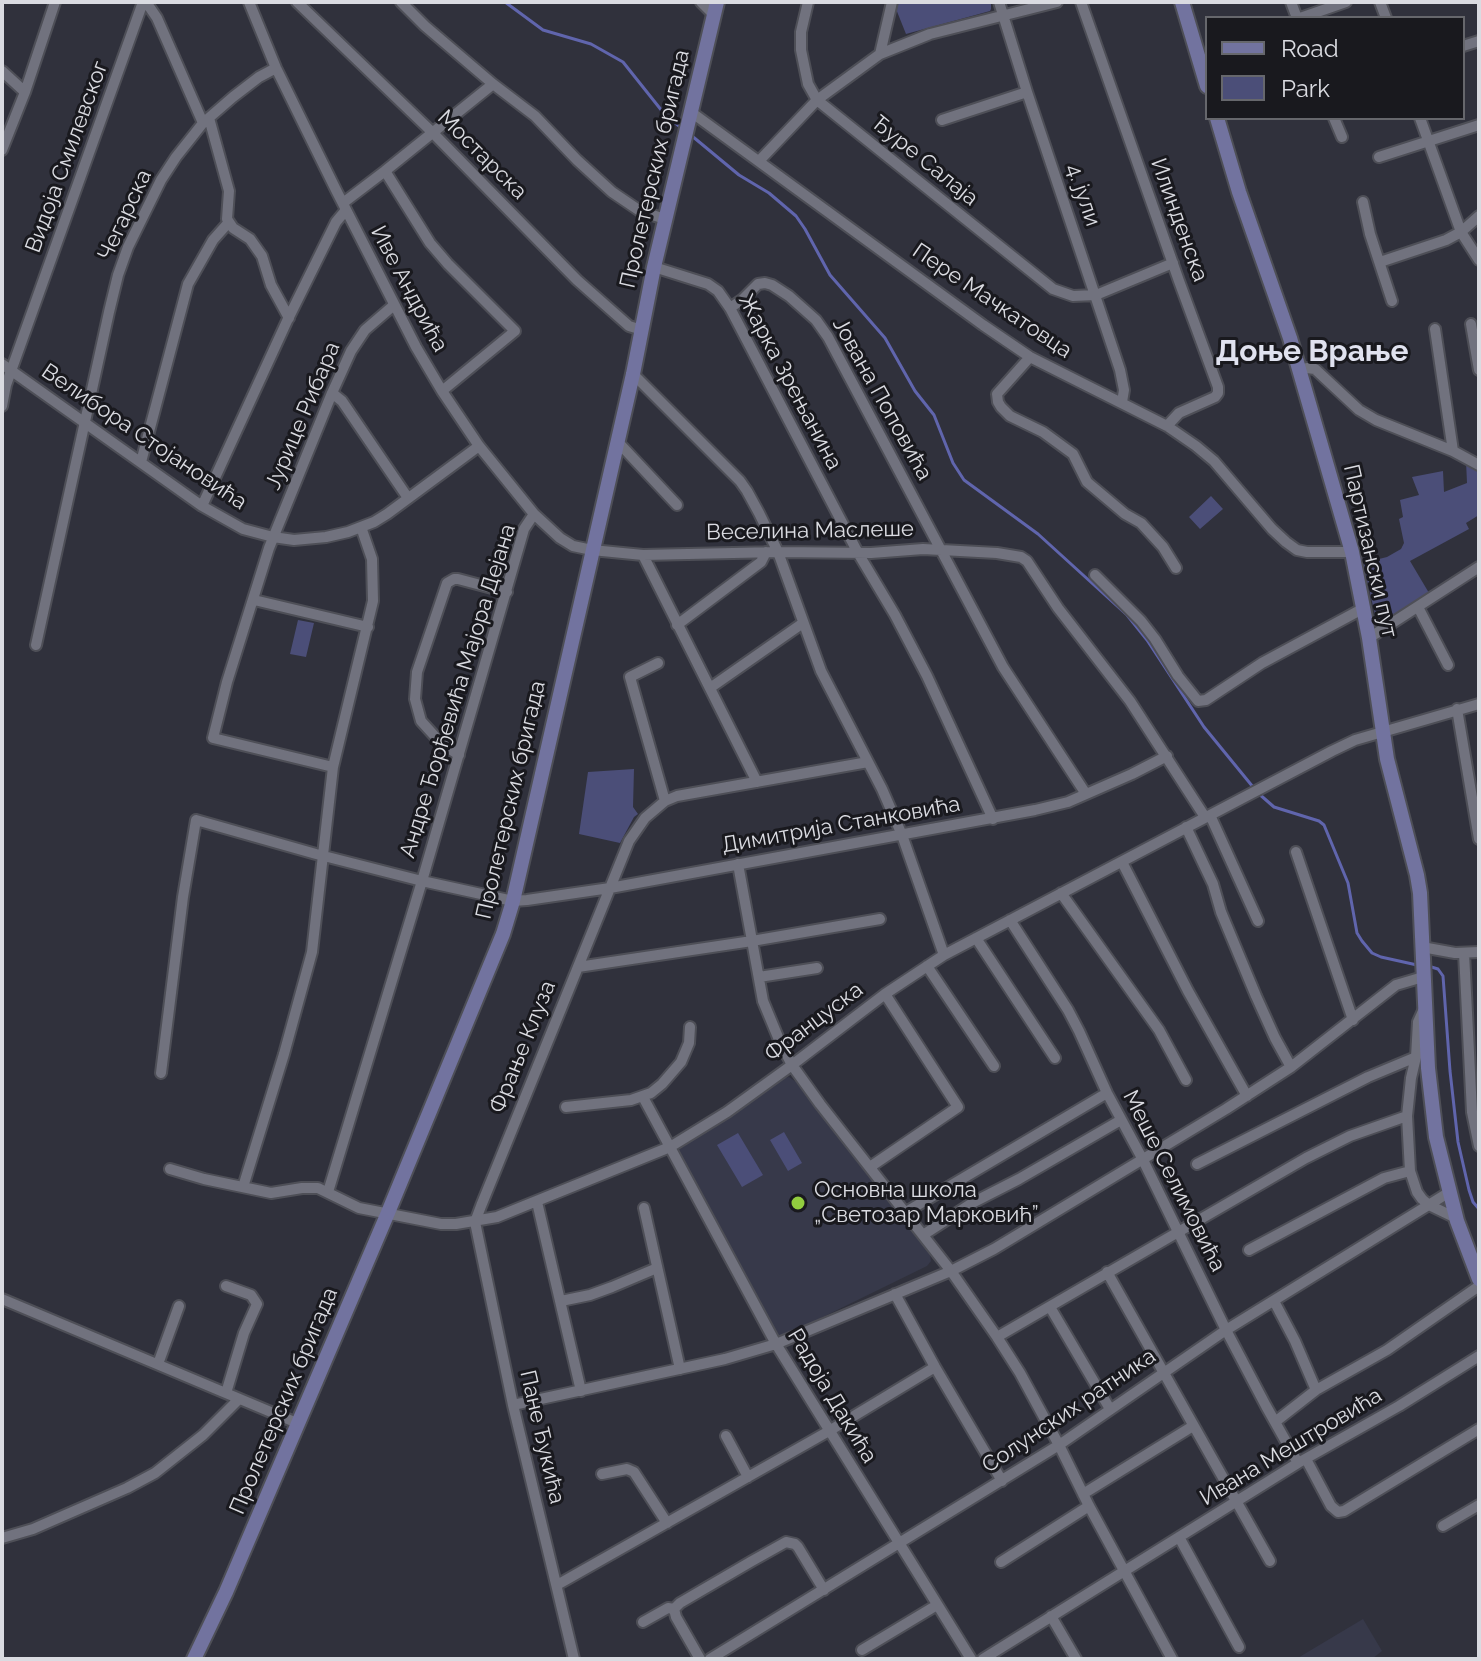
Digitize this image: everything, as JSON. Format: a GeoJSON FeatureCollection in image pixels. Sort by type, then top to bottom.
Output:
{"type":"FeatureCollection","features":[{"type":"Feature","properties":{"kind":"street"},"geometry":{"type":"LineString","coordinates":[[2,150],[55,2]]}},
{"type":"Feature","properties":{"kind":"street"},"geometry":{"type":"LineString","coordinates":[[145,2],[157,18],[206,120],[229,191],[226,212],[229,222],[250,239],[262,256],[271,285],[289,318]]}},
{"type":"Feature","properties":{"kind":"street","name":"Видоја Смилевског"},"geometry":{"type":"LineString","coordinates":[[2,406],[6,368],[145,2]]}},
{"type":"Feature","properties":{"kind":"street","name":"Иве Андрића"},"geometry":{"type":"LineString","coordinates":[[249,2],[276,68],[344,207],[442,391],[479,446],[534,514],[566,542],[592,550]]}},
{"type":"Feature","properties":{"kind":"street","name":"Мостарска"},"geometry":{"type":"LineString","coordinates":[[297,2],[432,132],[577,280],[629,326],[642,330]]}},
{"type":"Feature","properties":{"kind":"street"},"geometry":{"type":"LineString","coordinates":[[401,2],[493,84],[535,116],[612,192],[640,211],[665,219]]}},
{"type":"Feature","properties":{"kind":"street"},"geometry":{"type":"LineString","coordinates":[[701,2],[715,9]]}},
{"type":"Feature","properties":{"kind":"street"},"geometry":{"type":"LineString","coordinates":[[808,2],[801,32],[801,50],[808,84],[817,100]]}},
{"type":"Feature","properties":{"kind":"street"},"geometry":{"type":"LineString","coordinates":[[880,54],[892,2]]}},
{"type":"Feature","properties":{"kind":"street","name":"4. јули"},"geometry":{"type":"LineString","coordinates":[[999,2],[1124,382],[1122,402]]}},
{"type":"Feature","properties":{"kind":"street"},"geometry":{"type":"LineString","coordinates":[[760,160],[817,100],[880,54],[930,34],[1057,2]]}},
{"type":"Feature","properties":{"kind":"street","name":"Илинденска"},"geometry":{"type":"LineString","coordinates":[[1081,2],[1219,390],[1211,399],[1179,413],[1167,426]]}},
{"type":"Feature","properties":{"kind":"street"},"geometry":{"type":"LineString","coordinates":[[1182,2],[1202,48],[1205,71]]}},
{"type":"Feature","properties":{"kind":"street"},"geometry":{"type":"LineString","coordinates":[[1304,16],[1346,2]]}},
{"type":"Feature","properties":{"kind":"street","name":"Пролетерских бригада"},"geometry":{"type":"LineString","coordinates":[[194,1659],[226,1592],[387,1215],[492,960],[513,901],[633,374],[654,267],[715,9]]}},
{"type":"Feature","properties":{"kind":"street","name":"Чегарска"},"geometry":{"type":"LineString","coordinates":[[36,645],[109,312],[128,247],[161,180],[206,120],[259,77],[276,68]]}},
{"type":"Feature","properties":{"kind":"street"},"geometry":{"type":"LineString","coordinates":[[2,71],[25,92]]}},
{"type":"Feature","properties":{"kind":"street"},"geometry":{"type":"LineString","coordinates":[[202,506],[344,207],[493,84]]}},
{"type":"Feature","properties":{"kind":"street"},"geometry":{"type":"LineString","coordinates":[[942,120],[1027,92]]}},
{"type":"Feature","properties":{"kind":"street","name":"Ђуре Салаја"},"geometry":{"type":"LineString","coordinates":[[817,100],[1053,289],[1073,296],[1096,295]]}},
{"type":"Feature","properties":{"kind":"street","name":"Пере Мачкатовца"},"geometry":{"type":"LineString","coordinates":[[691,115],[760,160],[1030,357],[1167,426],[1214,461],[1272,529],[1297,550],[1352,552]]}},
{"type":"Feature","properties":{"kind":"street","name":"Партизански пут"},"geometry":{"type":"LineString","coordinates":[[1218,120],[1239,192],[1286,325],[1352,552],[1364,608],[1387,759],[1420,893],[1431,1102],[1448,1193],[1479,1279]]}},
{"type":"Feature","properties":{"kind":"street"},"geometry":{"type":"LineString","coordinates":[[1335,120],[1342,137]]}},
{"type":"Feature","properties":{"kind":"street"},"geometry":{"type":"LineString","coordinates":[[1421,120],[1461,232],[1479,260]]}},
{"type":"Feature","properties":{"kind":"street"},"geometry":{"type":"LineString","coordinates":[[1379,157],[1479,125]]}},
{"type":"Feature","properties":{"kind":"street"},"geometry":{"type":"LineString","coordinates":[[385,171],[430,243],[515,331],[442,391]]}},
{"type":"Feature","properties":{"kind":"street"},"geometry":{"type":"LineString","coordinates":[[1363,202],[1392,301]]}},
{"type":"Feature","properties":{"kind":"street"},"geometry":{"type":"LineString","coordinates":[[1380,262],[1446,240],[1479,216]]}},
{"type":"Feature","properties":{"kind":"street"},"geometry":{"type":"LineString","coordinates":[[141,462],[188,284],[213,240],[229,222]]}},
{"type":"Feature","properties":{"kind":"street"},"geometry":{"type":"LineString","coordinates":[[1096,295],[1173,263]]}},
{"type":"Feature","properties":{"kind":"street","name":"Жарка Зрењанина"},"geometry":{"type":"LineString","coordinates":[[654,267],[708,284],[718,291],[730,308],[858,553],[927,676],[993,819]]}},
{"type":"Feature","properties":{"kind":"street","name":"Јована Поповића"},"geometry":{"type":"LineString","coordinates":[[730,308],[758,284],[765,283],[789,296],[816,320],[828,337],[941,550]]}},
{"type":"Feature","properties":{"kind":"street","name":"Јурице Рибара"},"geometry":{"type":"LineString","coordinates":[[333,767],[213,738],[227,682],[273,537],[332,393],[358,341],[378,317],[394,305]]}},
{"type":"Feature","properties":{"kind":"street"},"geometry":{"type":"LineString","coordinates":[[1471,324],[1479,370]]}},
{"type":"Feature","properties":{"kind":"street"},"geometry":{"type":"LineString","coordinates":[[1435,329],[1453,451]]}},
{"type":"Feature","properties":{"kind":"street"},"geometry":{"type":"LineString","coordinates":[[1030,357],[997,394],[1001,407],[1010,416],[1043,432],[1073,454],[1087,482],[1125,514],[1141,523],[1163,547],[1176,568]]}},
{"type":"Feature","properties":{"kind":"street","name":"Велибора Стојановића"},"geometry":{"type":"LineString","coordinates":[[6,368],[202,506],[243,529],[273,537],[294,540],[326,537],[361,527],[387,514],[479,446]]}},
{"type":"Feature","properties":{"kind":"street"},"geometry":{"type":"LineString","coordinates":[[1299,370],[1315,369],[1359,410],[1376,420],[1453,451],[1479,465]]}},
{"type":"Feature","properties":{"kind":"street"},"geometry":{"type":"LineString","coordinates":[[633,374],[740,481],[753,502],[821,671],[902,835],[944,955]]}},
{"type":"Feature","properties":{"kind":"street"},"geometry":{"type":"LineString","coordinates":[[332,393],[342,401],[408,498]]}},
{"type":"Feature","properties":{"kind":"street"},"geometry":{"type":"LineString","coordinates":[[617,441],[677,505]]}},
{"type":"Feature","properties":{"kind":"street","name":"Андре Ђорђевића Мајора Дејана"},"geometry":{"type":"LineString","coordinates":[[328,1192],[524,529],[534,514]]}},
{"type":"Feature","properties":{"kind":"street"},"geometry":{"type":"LineString","coordinates":[[243,1187],[312,952],[333,767],[373,601],[372,559],[361,527]]}},
{"type":"Feature","properties":{"kind":"street","name":"Веселина Маслеше"},"geometry":{"type":"LineString","coordinates":[[592,550],[643,555],[886,553],[923,549],[1014,554],[1027,561],[1167,756]]}},
{"type":"Feature","properties":{"kind":"street"},"geometry":{"type":"LineString","coordinates":[[941,550],[1003,667],[1086,794]]}},
{"type":"Feature","properties":{"kind":"street"},"geometry":{"type":"LineString","coordinates":[[677,625],[772,552]]}},
{"type":"Feature","properties":{"kind":"street"},"geometry":{"type":"LineString","coordinates":[[643,555],[757,782]]}},
{"type":"Feature","properties":{"kind":"street"},"geometry":{"type":"LineString","coordinates":[[1369,638],[1479,567]]}},
{"type":"Feature","properties":{"kind":"street"},"geometry":{"type":"LineString","coordinates":[[1095,575],[1141,621],[1198,701],[1206,700],[1262,663],[1364,608]]}},
{"type":"Feature","properties":{"kind":"street"},"geometry":{"type":"LineString","coordinates":[[459,755],[441,743],[421,721],[415,699],[417,672],[447,583],[458,579],[507,592]]}},
{"type":"Feature","properties":{"kind":"street"},"geometry":{"type":"LineString","coordinates":[[254,600],[368,627]]}},
{"type":"Feature","properties":{"kind":"street"},"geometry":{"type":"LineString","coordinates":[[1418,607],[1448,665]]}},
{"type":"Feature","properties":{"kind":"street"},"geometry":{"type":"LineString","coordinates":[[710,688],[803,623]]}},
{"type":"Feature","properties":{"kind":"street"},"geometry":{"type":"LineString","coordinates":[[658,663],[630,677],[665,801],[677,796],[868,762]]}},
{"type":"Feature","properties":{"kind":"street"},"geometry":{"type":"LineString","coordinates":[[1382,732],[1479,704]]}},
{"type":"Feature","properties":{"kind":"street"},"geometry":{"type":"LineString","coordinates":[[1457,709],[1479,839]]}},
{"type":"Feature","properties":{"kind":"street","name":"Француска"},"geometry":{"type":"LineString","coordinates":[[328,1192],[349,1205],[387,1215],[441,1224],[475,1222],[537,1202],[670,1147],[727,1112],[885,994],[944,955],[1347,743],[1382,732]]}},
{"type":"Feature","properties":{"kind":"street"},"geometry":{"type":"LineString","coordinates":[[1167,756],[1208,816],[1258,921]]}},
{"type":"Feature","properties":{"kind":"street","name":"Димитрија Станковића"},"geometry":{"type":"LineString","coordinates":[[161,1073],[196,820],[323,856],[513,901],[610,888],[993,819],[1068,802],[1167,756]]}},
{"type":"Feature","properties":{"kind":"street","name":"Фрање Клуза"},"geometry":{"type":"LineString","coordinates":[[475,1222],[629,841],[645,818],[665,801]]}},
{"type":"Feature","properties":{"kind":"street"},"geometry":{"type":"LineString","coordinates":[[1186,827],[1213,884],[1221,912],[1256,996],[1291,1067]]}},
{"type":"Feature","properties":{"kind":"street"},"geometry":{"type":"LineString","coordinates":[[1296,852],[1353,1020]]}},
{"type":"Feature","properties":{"kind":"street"},"geometry":{"type":"LineString","coordinates":[[1122,862],[1188,991],[1247,1096]]}},
{"type":"Feature","properties":{"kind":"street"},"geometry":{"type":"LineString","coordinates":[[738,864],[763,1001],[792,1065],[951,1271],[997,1337],[1020,1373],[1172,1659]]}},
{"type":"Feature","properties":{"kind":"street"},"geometry":{"type":"LineString","coordinates":[[1061,893],[1159,1030],[1186,1080]]}},
{"type":"Feature","properties":{"kind":"street"},"geometry":{"type":"LineString","coordinates":[[578,967],[880,919]]}},
{"type":"Feature","properties":{"kind":"street","name":"Меше Селимовића"},"geometry":{"type":"LineString","coordinates":[[1010,920],[1068,1010],[1226,1330],[1275,1422],[1335,1510],[1344,1511],[1479,1429]]}},
{"type":"Feature","properties":{"kind":"street"},"geometry":{"type":"LineString","coordinates":[[976,938],[1055,1058]]}},
{"type":"Feature","properties":{"kind":"street"},"geometry":{"type":"LineString","coordinates":[[1422,949],[1479,952]]}},
{"type":"Feature","properties":{"kind":"street"},"geometry":{"type":"LineString","coordinates":[[1464,953],[1472,1112],[1479,1146]]}},
{"type":"Feature","properties":{"kind":"street"},"geometry":{"type":"LineString","coordinates":[[927,966],[994,1066]]}},
{"type":"Feature","properties":{"kind":"street"},"geometry":{"type":"LineString","coordinates":[[759,977],[817,968]]}},
{"type":"Feature","properties":{"kind":"street"},"geometry":{"type":"LineString","coordinates":[[513,1405],[725,1359],[776,1344],[951,1271],[994,1249],[1247,1096],[1291,1067],[1396,985],[1423,972]]}},
{"type":"Feature","properties":{"kind":"street"},"geometry":{"type":"LineString","coordinates":[[870,1167],[958,1107],[885,994]]}},
{"type":"Feature","properties":{"kind":"street","name":"Партизански пут"},"geometry":{"type":"LineString","coordinates":[[1425,1005],[1418,1022],[1407,1116],[1410,1171],[1417,1192],[1429,1205]]}},
{"type":"Feature","properties":{"kind":"street"},"geometry":{"type":"LineString","coordinates":[[566,1107],[643,1097],[662,1084],[681,1062],[689,1043],[690,1027]]}},
{"type":"Feature","properties":{"kind":"street"},"geometry":{"type":"LineString","coordinates":[[1197,1164],[1368,1077],[1416,1057]]}},
{"type":"Feature","properties":{"kind":"street"},"geometry":{"type":"LineString","coordinates":[[906,1212],[1107,1093]]}},
{"type":"Feature","properties":{"kind":"street","name":"Радоја Дакића"},"geometry":{"type":"LineString","coordinates":[[643,1097],[776,1344],[971,1659]]}},
{"type":"Feature","properties":{"kind":"street"},"geometry":{"type":"LineString","coordinates":[[997,1337],[1306,1158],[1350,1136],[1407,1116]]}},
{"type":"Feature","properties":{"kind":"street"},"geometry":{"type":"LineString","coordinates":[[923,1235],[974,1202],[1121,1120]]}},
{"type":"Feature","properties":{"kind":"street"},"geometry":{"type":"LineString","coordinates":[[170,1169],[271,1193],[302,1188],[318,1188],[328,1192]]}},
{"type":"Feature","properties":{"kind":"street"},"geometry":{"type":"LineString","coordinates":[[1249,1250],[1384,1178],[1410,1171]]}},
{"type":"Feature","properties":{"kind":"street","name":"Солунских ратника"},"geometry":{"type":"LineString","coordinates":[[710,1659],[1002,1481],[1226,1330],[1448,1193]]}},
{"type":"Feature","properties":{"kind":"street"},"geometry":{"type":"LineString","coordinates":[[537,1202],[581,1391]]}},
{"type":"Feature","properties":{"kind":"street"},"geometry":{"type":"LineString","coordinates":[[1429,1205],[1456,1218]]}},
{"type":"Feature","properties":{"kind":"street"},"geometry":{"type":"LineString","coordinates":[[644,1208],[680,1369]]}},
{"type":"Feature","properties":{"kind":"street","name":"Пане Ђукића"},"geometry":{"type":"LineString","coordinates":[[475,1222],[513,1405],[573,1658]]}},
{"type":"Feature","properties":{"kind":"street"},"geometry":{"type":"LineString","coordinates":[[561,1301],[590,1295],[657,1268]]}},
{"type":"Feature","properties":{"kind":"street"},"geometry":{"type":"LineString","coordinates":[[1107,1272],[1270,1561]]}},
{"type":"Feature","properties":{"kind":"street"},"geometry":{"type":"LineString","coordinates":[[226,1286],[251,1295],[257,1304],[244,1333],[226,1393]]}},
{"type":"Feature","properties":{"kind":"street"},"geometry":{"type":"LineString","coordinates":[[1275,1422],[1316,1390],[1387,1350],[1479,1286]]}},
{"type":"Feature","properties":{"kind":"street"},"geometry":{"type":"LineString","coordinates":[[895,1294],[1002,1481]]}},
{"type":"Feature","properties":{"kind":"street"},"geometry":{"type":"LineString","coordinates":[[2,1299],[297,1423]]}},
{"type":"Feature","properties":{"kind":"street"},"geometry":{"type":"LineString","coordinates":[[1274,1301],[1316,1390]]}},
{"type":"Feature","properties":{"kind":"street"},"geometry":{"type":"LineString","coordinates":[[158,1364],[179,1306]]}},
{"type":"Feature","properties":{"kind":"street"},"geometry":{"type":"LineString","coordinates":[[1050,1307],[1110,1409]]}},
{"type":"Feature","properties":{"kind":"street","name":"Ивана Мештровића"},"geometry":{"type":"LineString","coordinates":[[983,1659],[1302,1461],[1479,1356]]}},
{"type":"Feature","properties":{"kind":"street"},"geometry":{"type":"LineString","coordinates":[[557,1585],[829,1431],[935,1367]]}},
{"type":"Feature","properties":{"kind":"street"},"geometry":{"type":"LineString","coordinates":[[2,1538],[33,1529],[144,1480],[203,1435],[239,1399]]}},
{"type":"Feature","properties":{"kind":"street"},"geometry":{"type":"LineString","coordinates":[[1083,1494],[1193,1426]]}},
{"type":"Feature","properties":{"kind":"street"},"geometry":{"type":"LineString","coordinates":[[726,1436],[748,1477]]}},
{"type":"Feature","properties":{"kind":"street"},"geometry":{"type":"LineString","coordinates":[[602,1474],[627,1469],[634,1472],[667,1523]]}},
{"type":"Feature","properties":{"kind":"street"},"geometry":{"type":"LineString","coordinates":[[1443,1526],[1479,1505]]}},
{"type":"Feature","properties":{"kind":"street"},"geometry":{"type":"LineString","coordinates":[[1001,1562],[1089,1506]]}},
{"type":"Feature","properties":{"kind":"street"},"geometry":{"type":"LineString","coordinates":[[1179,1537],[1239,1647]]}},
{"type":"Feature","properties":{"kind":"street"},"geometry":{"type":"LineString","coordinates":[[674,1609],[786,1542],[798,1547],[824,1590]]}},
{"type":"Feature","properties":{"kind":"street"},"geometry":{"type":"LineString","coordinates":[[862,1650],[937,1605]]}},
{"type":"Feature","properties":{"kind":"street"},"geometry":{"type":"LineString","coordinates":[[643,1622],[668,1608],[674,1609]]}},
{"type":"Feature","properties":{"kind":"street"},"geometry":{"type":"LineString","coordinates":[[674,1609],[700,1659]]}},
{"type":"Feature","properties":{"kind":"street"},"geometry":{"type":"LineString","coordinates":[[1051,1616],[1076,1659]]}},
{"type":"Feature","properties":{"kind":"shaded area","name":"Основна школа „Светозар Марковић”"},"geometry":{"type":"Polygon","coordinates":[[[789,1077],[930,1254],[931,1261],[927,1266],[780,1338],[677,1151],[782,1078],[789,1077]]]}},
{"type":"Feature","properties":{"kind":"shaded area"},"geometry":{"type":"Polygon","coordinates":[[[1363,1619],[1382,1651],[1372,1659],[1296,1659],[1363,1619]]]}},
{"type":"Feature","properties":{"kind":"green space"},"geometry":{"type":"Polygon","coordinates":[[[896,2],[991,2],[991,9],[906,34],[896,2]]]}},
{"type":"Feature","properties":{"kind":"green space"},"geometry":{"type":"Polygon","coordinates":[[[1466,461],[1479,470],[1479,515],[1466,523],[1469,529],[1410,561],[1429,593],[1379,625],[1363,563],[1387,557],[1401,549],[1404,543],[1399,519],[1403,517],[1400,500],[1419,495],[1412,477],[1443,471],[1444,492],[1467,483],[1466,461]]]}},
{"type":"Feature","properties":{"kind":"green space"},"geometry":{"type":"Polygon","coordinates":[[[1211,496],[1223,509],[1200,529],[1189,517],[1211,496]]]}},
{"type":"Feature","properties":{"kind":"green space"},"geometry":{"type":"Polygon","coordinates":[[[298,620],[314,623],[306,657],[290,654],[298,620]]]}},
{"type":"Feature","properties":{"kind":"green space"},"geometry":{"type":"Polygon","coordinates":[[[634,769],[633,807],[638,814],[620,843],[579,834],[588,772],[634,769]]]}},
{"type":"Feature","properties":{"kind":"green space"},"geometry":{"type":"Polygon","coordinates":[[[784,1132],[802,1163],[788,1171],[770,1140],[784,1132]]]}},
{"type":"Feature","properties":{"kind":"green space"},"geometry":{"type":"Polygon","coordinates":[[[738,1133],[763,1175],[742,1187],[717,1145],[738,1133]]]}},
{"type":"Feature","properties":{"kind":"waterway"},"geometry":{"type":"LineString","coordinates":[[505,2],[543,30],[591,44],[623,62],[666,116],[683,129]]}},
{"type":"Feature","properties":{"kind":"waterway"},"geometry":{"type":"LineString","coordinates":[[692,136],[796,216],[830,275],[885,338],[915,391],[934,415],[953,463],[964,480],[1038,534],[1127,615],[1204,727],[1253,787]]}},
{"type":"Feature","properties":{"kind":"waterway"},"geometry":{"type":"LineString","coordinates":[[1258,793],[1274,807],[1324,825],[1348,883],[1357,933],[1362,941],[1372,953],[1381,957],[1417,965]]}},
{"type":"Feature","properties":{"kind":"waterway"},"geometry":{"type":"LineString","coordinates":[[1428,966],[1438,969],[1443,976],[1458,1142],[1469,1190],[1479,1209]]}},
{"type":"Feature","properties":{"kind":"place","name":"Основна школа „Светозар Марковић”"},"geometry":{"type":"Point","coordinates":[798,1203]}},
{"type":"Feature","properties":{"kind":"district","name":"Доње Врање"},"geometry":{"type":"Point","coordinates":[1312,352]}}]}
